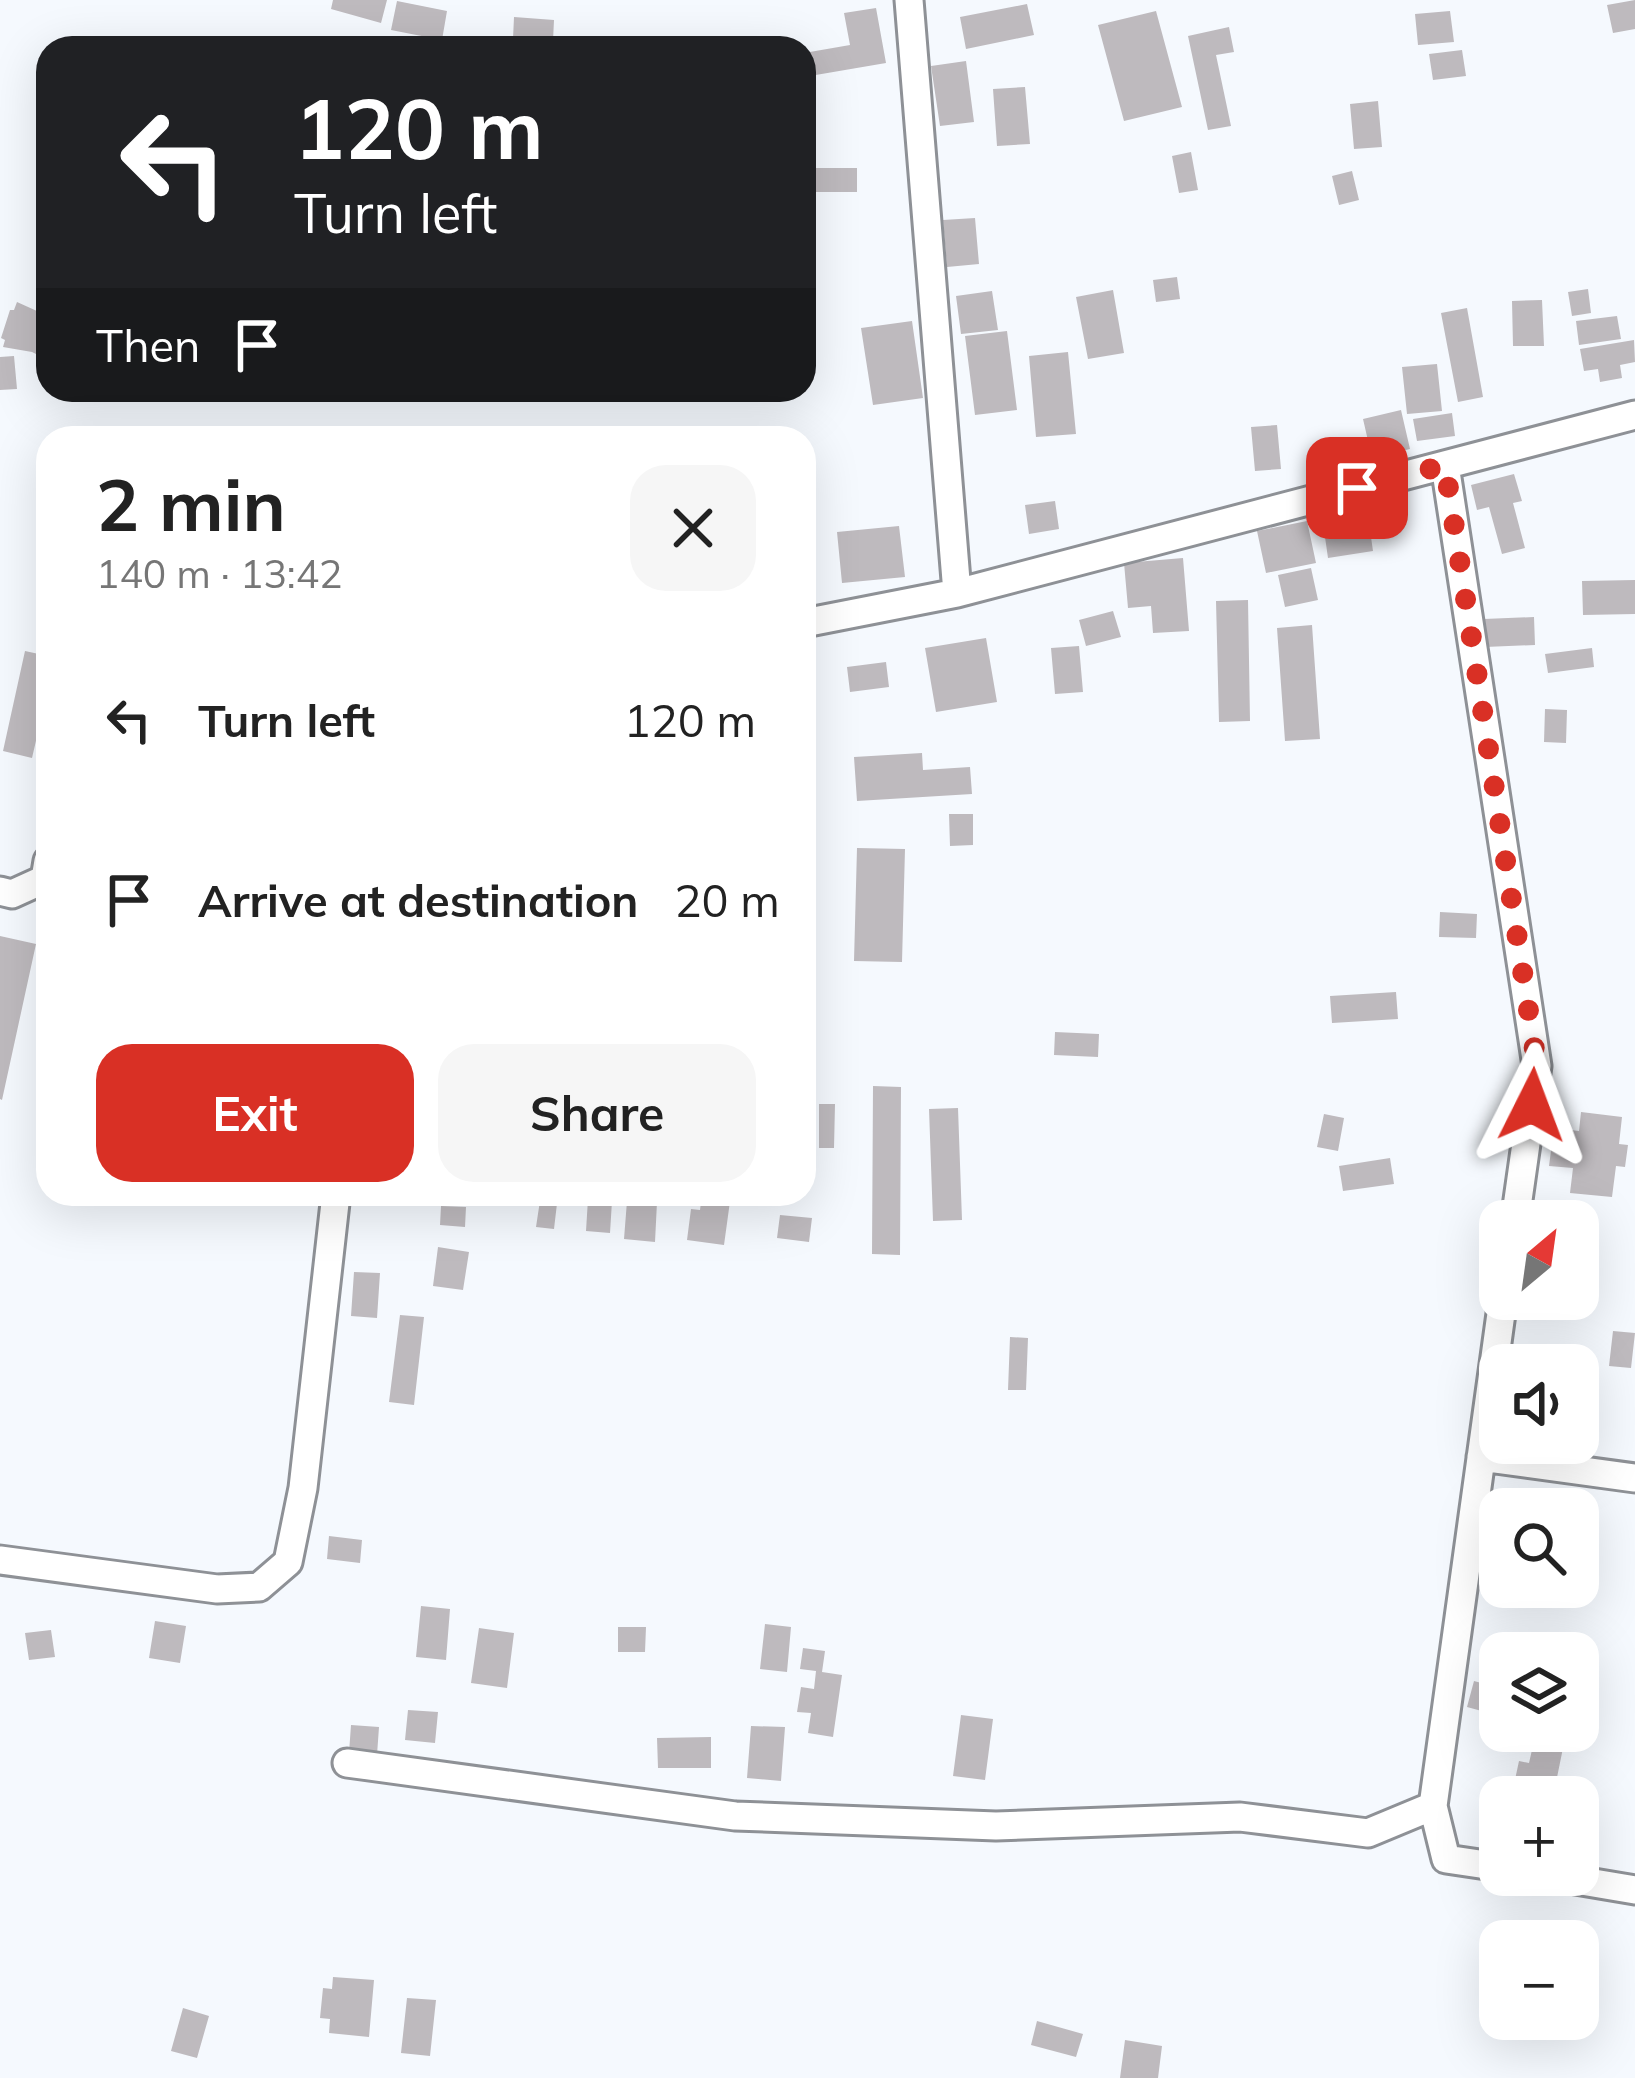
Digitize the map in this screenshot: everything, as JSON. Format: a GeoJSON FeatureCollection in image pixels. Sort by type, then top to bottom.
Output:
{"type":"FeatureCollection","features":[{"type":"Feature","properties":{"kind":"street"},"geometry":{"type":"LineString","coordinates":[[908,0],[957,593]]}},
{"type":"Feature","properties":{"kind":"street"},"geometry":{"type":"LineString","coordinates":[[816,621],[957,593],[1635,415]]}},
{"type":"Feature","properties":{"kind":"street"},"geometry":{"type":"LineString","coordinates":[[1445,465],[1537,1066],[1518,1200]]}},
{"type":"Feature","properties":{"kind":"street"},"geometry":{"type":"LineString","coordinates":[[0,891],[12,894],[36,883]]}},
{"type":"Feature","properties":{"kind":"street"},"geometry":{"type":"LineString","coordinates":[[0,1560],[217,1588],[259,1587],[288,1562],[304,1488],[335,1206]]}},
{"type":"Feature","properties":{"kind":"street"},"geometry":{"type":"LineString","coordinates":[[1479,1464],[1433,1806],[1446,1858],[1479,1864]]}},
{"type":"Feature","properties":{"kind":"street"},"geometry":{"type":"LineString","coordinates":[[1532,1464],[1635,1478]]}},
{"type":"Feature","properties":{"kind":"street"},"geometry":{"type":"LineString","coordinates":[[347,1763],[735,1816],[996,1826],[1240,1817],[1368,1833],[1433,1806]]}},
{"type":"Feature","properties":{"kind":"street"},"geometry":{"type":"LineString","coordinates":[[1599,1884],[1635,1890]]}},
{"type":"Feature","properties":{"kind":"building"},"geometry":{"type":"Polygon","coordinates":[[[333,0],[387,0],[381,23],[331,9],[333,0]]]}},
{"type":"Feature","properties":{"kind":"building"},"geometry":{"type":"Polygon","coordinates":[[[1635,0],[1635,29],[1613,33],[1607,5],[1635,0]]]}},
{"type":"Feature","properties":{"kind":"building"},"geometry":{"type":"Polygon","coordinates":[[[397,1],[447,11],[443,36],[391,30],[397,1]]]}},
{"type":"Feature","properties":{"kind":"building"},"geometry":{"type":"Polygon","coordinates":[[[1027,4],[1034,35],[966,49],[960,17],[1027,4]]]}},
{"type":"Feature","properties":{"kind":"building"},"geometry":{"type":"Polygon","coordinates":[[[876,8],[886,63],[816,75],[816,51],[850,45],[844,13],[876,8]]]}},
{"type":"Feature","properties":{"kind":"building"},"geometry":{"type":"Polygon","coordinates":[[[1156,11],[1182,107],[1124,121],[1098,25],[1156,11]]]}},
{"type":"Feature","properties":{"kind":"building"},"geometry":{"type":"Polygon","coordinates":[[[1450,11],[1454,42],[1418,45],[1415,14],[1450,11]]]}},
{"type":"Feature","properties":{"kind":"building"},"geometry":{"type":"Polygon","coordinates":[[[514,17],[554,20],[553,36],[513,36],[514,17]]]}},
{"type":"Feature","properties":{"kind":"building"},"geometry":{"type":"Polygon","coordinates":[[[1229,27],[1234,52],[1216,55],[1231,126],[1208,130],[1188,36],[1229,27]]]}},
{"type":"Feature","properties":{"kind":"building"},"geometry":{"type":"Polygon","coordinates":[[[1462,50],[1466,76],[1433,80],[1429,54],[1462,50]]]}},
{"type":"Feature","properties":{"kind":"building"},"geometry":{"type":"Polygon","coordinates":[[[966,61],[974,122],[940,126],[931,66],[966,61]]]}},
{"type":"Feature","properties":{"kind":"building"},"geometry":{"type":"Polygon","coordinates":[[[1025,87],[1030,144],[997,146],[993,89],[1025,87]]]}},
{"type":"Feature","properties":{"kind":"building"},"geometry":{"type":"Polygon","coordinates":[[[1378,101],[1382,147],[1354,149],[1350,104],[1378,101]]]}},
{"type":"Feature","properties":{"kind":"building"},"geometry":{"type":"Polygon","coordinates":[[[1191,152],[1198,190],[1179,193],[1172,156],[1191,152]]]}},
{"type":"Feature","properties":{"kind":"building"},"geometry":{"type":"Polygon","coordinates":[[[816,168],[857,168],[857,192],[816,192],[816,168]]]}},
{"type":"Feature","properties":{"kind":"building"},"geometry":{"type":"Polygon","coordinates":[[[1352,171],[1359,200],[1339,205],[1332,176],[1352,171]]]}},
{"type":"Feature","properties":{"kind":"building"},"geometry":{"type":"Polygon","coordinates":[[[975,218],[979,264],[947,267],[943,220],[975,218]]]}},
{"type":"Feature","properties":{"kind":"building"},"geometry":{"type":"Polygon","coordinates":[[[1177,277],[1180,299],[1156,302],[1153,280],[1177,277]]]}},
{"type":"Feature","properties":{"kind":"building"},"geometry":{"type":"Polygon","coordinates":[[[1588,289],[1591,313],[1572,316],[1568,292],[1588,289]]]}},
{"type":"Feature","properties":{"kind":"building"},"geometry":{"type":"Polygon","coordinates":[[[1113,290],[1124,353],[1088,359],[1076,297],[1113,290]]]}},
{"type":"Feature","properties":{"kind":"building"},"geometry":{"type":"Polygon","coordinates":[[[992,291],[998,330],[961,334],[956,296],[992,291]]]}},
{"type":"Feature","properties":{"kind":"building"},"geometry":{"type":"Polygon","coordinates":[[[1542,300],[1544,346],[1513,346],[1512,301],[1542,300]]]}},
{"type":"Feature","properties":{"kind":"building"},"geometry":{"type":"Polygon","coordinates":[[[17,302],[36,311],[36,354],[3,347],[1,338],[10,310],[17,302]]]}},
{"type":"Feature","properties":{"kind":"building"},"geometry":{"type":"Polygon","coordinates":[[[1467,308],[1483,397],[1458,402],[1441,313],[1467,308]]]}},
{"type":"Feature","properties":{"kind":"building"},"geometry":{"type":"Polygon","coordinates":[[[1617,316],[1621,339],[1579,345],[1576,321],[1617,316]]]}},
{"type":"Feature","properties":{"kind":"building"},"geometry":{"type":"Polygon","coordinates":[[[912,321],[923,398],[873,405],[861,328],[912,321]]]}},
{"type":"Feature","properties":{"kind":"building"},"geometry":{"type":"Polygon","coordinates":[[[1007,331],[1017,410],[975,415],[965,336],[1007,331]]]}},
{"type":"Feature","properties":{"kind":"building"},"geometry":{"type":"Polygon","coordinates":[[[1634,340],[1635,362],[1620,365],[1622,378],[1600,382],[1598,369],[1584,371],[1580,349],[1634,340]]]}},
{"type":"Feature","properties":{"kind":"building"},"geometry":{"type":"Polygon","coordinates":[[[1068,352],[1076,434],[1036,437],[1029,356],[1068,352]]]}},
{"type":"Feature","properties":{"kind":"building"},"geometry":{"type":"Polygon","coordinates":[[[14,356],[17,389],[0,390],[0,357],[14,356]]]}},
{"type":"Feature","properties":{"kind":"building"},"geometry":{"type":"Polygon","coordinates":[[[1437,364],[1442,411],[1407,414],[1402,367],[1437,364]]]}},
{"type":"Feature","properties":{"kind":"building"},"geometry":{"type":"Polygon","coordinates":[[[1401,410],[1410,449],[1372,458],[1363,419],[1401,410]]]}},
{"type":"Feature","properties":{"kind":"building"},"geometry":{"type":"Polygon","coordinates":[[[1452,413],[1455,436],[1417,441],[1413,419],[1452,413]]]}},
{"type":"Feature","properties":{"kind":"building"},"geometry":{"type":"Polygon","coordinates":[[[1277,425],[1281,469],[1255,471],[1251,427],[1277,425]]]}},
{"type":"Feature","properties":{"kind":"building"},"geometry":{"type":"Polygon","coordinates":[[[1514,474],[1522,501],[1513,503],[1525,548],[1502,554],[1489,507],[1477,510],[1471,485],[1514,474]]]}},
{"type":"Feature","properties":{"kind":"building"},"geometry":{"type":"Polygon","coordinates":[[[1055,501],[1059,529],[1029,534],[1025,505],[1055,501]]]}},
{"type":"Feature","properties":{"kind":"building"},"geometry":{"type":"Polygon","coordinates":[[[1366,502],[1373,551],[1328,558],[1321,509],[1366,502]]]}},
{"type":"Feature","properties":{"kind":"building"},"geometry":{"type":"Polygon","coordinates":[[[1307,521],[1316,563],[1266,573],[1257,531],[1307,521]]]}},
{"type":"Feature","properties":{"kind":"building"},"geometry":{"type":"Polygon","coordinates":[[[899,526],[905,577],[842,583],[837,532],[899,526]]]}},
{"type":"Feature","properties":{"kind":"building"},"geometry":{"type":"Polygon","coordinates":[[[1183,558],[1189,631],[1153,633],[1151,606],[1128,608],[1124,563],[1183,558]]]}},
{"type":"Feature","properties":{"kind":"building"},"geometry":{"type":"Polygon","coordinates":[[[1311,568],[1318,600],[1285,607],[1278,575],[1311,568]]]}},
{"type":"Feature","properties":{"kind":"building"},"geometry":{"type":"Polygon","coordinates":[[[1635,580],[1635,614],[1583,615],[1582,581],[1635,580]]]}},
{"type":"Feature","properties":{"kind":"building"},"geometry":{"type":"Polygon","coordinates":[[[1248,600],[1250,721],[1219,722],[1216,601],[1248,600]]]}},
{"type":"Feature","properties":{"kind":"building"},"geometry":{"type":"Polygon","coordinates":[[[1113,611],[1121,637],[1086,646],[1079,620],[1113,611]]]}},
{"type":"Feature","properties":{"kind":"building"},"geometry":{"type":"Polygon","coordinates":[[[1534,617],[1535,645],[1485,647],[1484,619],[1534,617]]]}},
{"type":"Feature","properties":{"kind":"building"},"geometry":{"type":"Polygon","coordinates":[[[1312,625],[1320,739],[1285,741],[1277,628],[1312,625]]]}},
{"type":"Feature","properties":{"kind":"building"},"geometry":{"type":"Polygon","coordinates":[[[986,638],[997,702],[936,712],[925,648],[986,638]]]}},
{"type":"Feature","properties":{"kind":"building"},"geometry":{"type":"Polygon","coordinates":[[[1079,646],[1083,692],[1055,694],[1051,648],[1079,646]]]}},
{"type":"Feature","properties":{"kind":"building"},"geometry":{"type":"Polygon","coordinates":[[[1592,648],[1594,667],[1548,673],[1545,654],[1592,648]]]}},
{"type":"Feature","properties":{"kind":"building"},"geometry":{"type":"Polygon","coordinates":[[[25,651],[36,653],[32,758],[3,751],[25,651]]]}},
{"type":"Feature","properties":{"kind":"building"},"geometry":{"type":"Polygon","coordinates":[[[886,662],[889,687],[850,692],[847,667],[886,662]]]}},
{"type":"Feature","properties":{"kind":"building"},"geometry":{"type":"Polygon","coordinates":[[[1545,709],[1567,710],[1566,743],[1544,742],[1545,709]]]}},
{"type":"Feature","properties":{"kind":"building"},"geometry":{"type":"Polygon","coordinates":[[[922,753],[923,770],[970,767],[972,794],[857,801],[854,757],[922,753]]]}},
{"type":"Feature","properties":{"kind":"building"},"geometry":{"type":"Polygon","coordinates":[[[949,814],[973,814],[973,845],[950,846],[949,814]]]}},
{"type":"Feature","properties":{"kind":"building"},"geometry":{"type":"Polygon","coordinates":[[[857,848],[905,849],[902,962],[854,961],[857,848]]]}},
{"type":"Feature","properties":{"kind":"building"},"geometry":{"type":"Polygon","coordinates":[[[1440,912],[1477,914],[1476,938],[1439,937],[1440,912]]]}},
{"type":"Feature","properties":{"kind":"building"},"geometry":{"type":"Polygon","coordinates":[[[0,936],[36,944],[2,1100],[0,1099],[0,936]]]}},
{"type":"Feature","properties":{"kind":"building"},"geometry":{"type":"Polygon","coordinates":[[[1396,992],[1398,1019],[1332,1023],[1330,996],[1396,992]]]}},
{"type":"Feature","properties":{"kind":"building"},"geometry":{"type":"Polygon","coordinates":[[[1055,1032],[1099,1034],[1098,1057],[1054,1055],[1055,1032]]]}},
{"type":"Feature","properties":{"kind":"building"},"geometry":{"type":"Polygon","coordinates":[[[873,1086],[901,1087],[900,1255],[872,1254],[873,1086]]]}},
{"type":"Feature","properties":{"kind":"building"},"geometry":{"type":"Polygon","coordinates":[[[819,1104],[835,1104],[834,1148],[819,1148],[819,1104]]]}},
{"type":"Feature","properties":{"kind":"building"},"geometry":{"type":"Polygon","coordinates":[[[958,1108],[962,1220],[933,1221],[929,1109],[958,1108]]]}},
{"type":"Feature","properties":{"kind":"building"},"geometry":{"type":"Polygon","coordinates":[[[1581,1112],[1622,1117],[1619,1144],[1628,1145],[1625,1167],[1616,1166],[1612,1197],[1570,1193],[1573,1168],[1549,1166],[1554,1128],[1579,1131],[1581,1112]]]}},
{"type":"Feature","properties":{"kind":"building"},"geometry":{"type":"Polygon","coordinates":[[[1324,1114],[1344,1118],[1338,1151],[1317,1147],[1324,1114]]]}},
{"type":"Feature","properties":{"kind":"building"},"geometry":{"type":"Polygon","coordinates":[[[1390,1158],[1394,1184],[1343,1191],[1339,1166],[1390,1158]]]}},
{"type":"Feature","properties":{"kind":"building"},"geometry":{"type":"Polygon","coordinates":[[[441,1206],[466,1207],[465,1227],[440,1225],[441,1206]]]}},
{"type":"Feature","properties":{"kind":"building"},"geometry":{"type":"Polygon","coordinates":[[[539,1206],[557,1206],[554,1229],[536,1227],[539,1206]]]}},
{"type":"Feature","properties":{"kind":"building"},"geometry":{"type":"Polygon","coordinates":[[[588,1206],[612,1206],[610,1233],[586,1231],[588,1206]]]}},
{"type":"Feature","properties":{"kind":"building"},"geometry":{"type":"Polygon","coordinates":[[[627,1206],[657,1206],[655,1242],[624,1239],[627,1206]]]}},
{"type":"Feature","properties":{"kind":"building"},"geometry":{"type":"Polygon","coordinates":[[[700,1206],[729,1206],[724,1245],[687,1240],[691,1209],[700,1210],[700,1206]]]}},
{"type":"Feature","properties":{"kind":"building"},"geometry":{"type":"Polygon","coordinates":[[[780,1215],[812,1218],[809,1242],[777,1238],[780,1215]]]}},
{"type":"Feature","properties":{"kind":"building"},"geometry":{"type":"Polygon","coordinates":[[[438,1247],[469,1252],[463,1290],[433,1286],[438,1247]]]}},
{"type":"Feature","properties":{"kind":"building"},"geometry":{"type":"Polygon","coordinates":[[[354,1272],[380,1273],[377,1318],[351,1316],[354,1272]]]}},
{"type":"Feature","properties":{"kind":"building"},"geometry":{"type":"Polygon","coordinates":[[[400,1315],[424,1317],[414,1405],[389,1402],[400,1315]]]}},
{"type":"Feature","properties":{"kind":"building"},"geometry":{"type":"Polygon","coordinates":[[[1613,1331],[1635,1333],[1631,1368],[1609,1366],[1613,1331]]]}},
{"type":"Feature","properties":{"kind":"building"},"geometry":{"type":"Polygon","coordinates":[[[1010,1337],[1028,1338],[1026,1390],[1008,1390],[1010,1337]]]}},
{"type":"Feature","properties":{"kind":"building"},"geometry":{"type":"Polygon","coordinates":[[[329,1536],[362,1540],[360,1563],[327,1559],[329,1536]]]}},
{"type":"Feature","properties":{"kind":"building"},"geometry":{"type":"Polygon","coordinates":[[[421,1606],[450,1609],[446,1660],[416,1657],[421,1606]]]}},
{"type":"Feature","properties":{"kind":"building"},"geometry":{"type":"Polygon","coordinates":[[[155,1621],[186,1626],[180,1663],[149,1658],[155,1621]]]}},
{"type":"Feature","properties":{"kind":"building"},"geometry":{"type":"Polygon","coordinates":[[[765,1624],[791,1627],[787,1672],[760,1669],[765,1624]]]}},
{"type":"Feature","properties":{"kind":"building"},"geometry":{"type":"Polygon","coordinates":[[[618,1627],[646,1627],[645,1652],[618,1652],[618,1627]]]}},
{"type":"Feature","properties":{"kind":"building"},"geometry":{"type":"Polygon","coordinates":[[[479,1628],[514,1633],[507,1688],[471,1683],[479,1628]]]}},
{"type":"Feature","properties":{"kind":"building"},"geometry":{"type":"Polygon","coordinates":[[[51,1630],[55,1657],[29,1660],[25,1633],[51,1630]]]}},
{"type":"Feature","properties":{"kind":"building"},"geometry":{"type":"Polygon","coordinates":[[[803,1648],[825,1651],[822,1672],[842,1675],[833,1737],[808,1733],[811,1713],[797,1712],[801,1687],[814,1689],[816,1671],[800,1669],[803,1648]]]}},
{"type":"Feature","properties":{"kind":"building"},"geometry":{"type":"Polygon","coordinates":[[[1474,1681],[1479,1682],[1479,1710],[1467,1707],[1474,1681]]]}},
{"type":"Feature","properties":{"kind":"building"},"geometry":{"type":"Polygon","coordinates":[[[408,1710],[438,1712],[435,1743],[405,1740],[408,1710]]]}},
{"type":"Feature","properties":{"kind":"building"},"geometry":{"type":"Polygon","coordinates":[[[961,1715],[993,1719],[985,1780],[953,1776],[961,1715]]]}},
{"type":"Feature","properties":{"kind":"building"},"geometry":{"type":"Polygon","coordinates":[[[351,1725],[379,1727],[377,1755],[349,1753],[351,1725]]]}},
{"type":"Feature","properties":{"kind":"building"},"geometry":{"type":"Polygon","coordinates":[[[751,1726],[785,1727],[781,1781],[747,1778],[751,1726]]]}},
{"type":"Feature","properties":{"kind":"building"},"geometry":{"type":"Polygon","coordinates":[[[711,1737],[711,1768],[658,1768],[657,1738],[711,1737]]]}},
{"type":"Feature","properties":{"kind":"building"},"geometry":{"type":"Polygon","coordinates":[[[1532,1752],[1562,1752],[1557,1776],[1516,1776],[1519,1761],[1529,1763],[1532,1752]]]}},
{"type":"Feature","properties":{"kind":"building"},"geometry":{"type":"Polygon","coordinates":[[[333,1977],[374,1980],[369,2037],[329,2033],[330,2019],[320,2018],[323,1988],[332,1989],[333,1977]]]}},
{"type":"Feature","properties":{"kind":"building"},"geometry":{"type":"Polygon","coordinates":[[[407,1998],[436,2000],[430,2056],[401,2053],[407,1998]]]}},
{"type":"Feature","properties":{"kind":"building"},"geometry":{"type":"Polygon","coordinates":[[[183,2008],[209,2016],[197,2058],[171,2051],[183,2008]]]}},
{"type":"Feature","properties":{"kind":"building"},"geometry":{"type":"Polygon","coordinates":[[[1037,2021],[1083,2034],[1076,2057],[1031,2045],[1037,2021]]]}},
{"type":"Feature","properties":{"kind":"building"},"geometry":{"type":"Polygon","coordinates":[[[1125,2040],[1162,2046],[1158,2078],[1120,2078],[1125,2040]]]}},
{"type":"Feature","properties":{"kind":"route"},"geometry":{"type":"LineString","coordinates":[[1357,488],[1445,465],[1537,1066],[1532,1105]]}}]}
